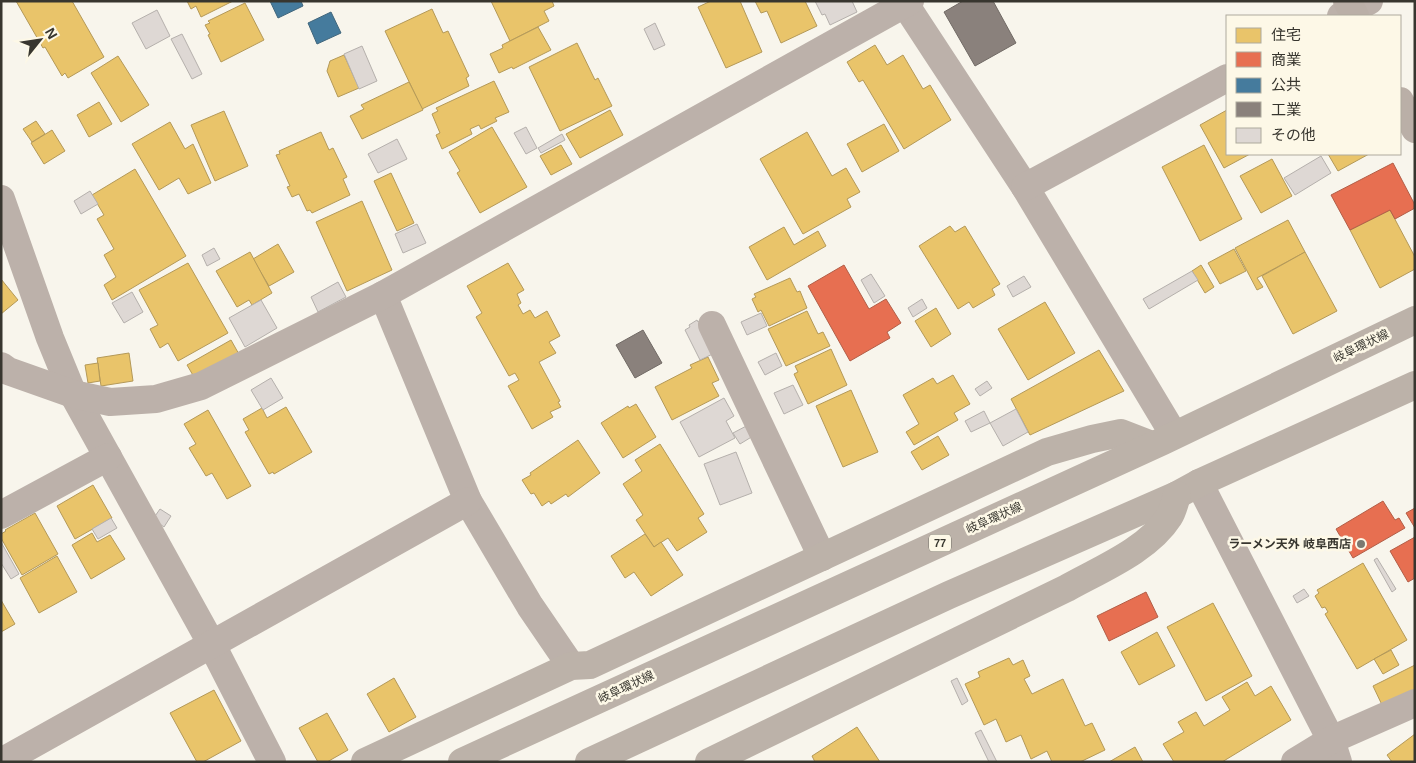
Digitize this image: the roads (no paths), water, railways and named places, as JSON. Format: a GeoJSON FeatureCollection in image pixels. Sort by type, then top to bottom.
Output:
{"type":"FeatureCollection","features":[{"type":"Feature","properties":{"kind":"main road","name":"岐阜環状線"},"geometry":{"type":"LineString","coordinates":[[462,762],[1163,440],[1415,320]]}},
{"type":"Feature","properties":{"kind":"main road"},"geometry":{"type":"LineString","coordinates":[[589,762],[949,595],[1188,489],[1415,385]]}},
{"type":"Feature","properties":{"kind":"main road"},"geometry":{"type":"LineString","coordinates":[[366,762],[571,666],[590,665],[1047,452],[1121,433],[1163,440]]}},
{"type":"Feature","properties":{"kind":"main road"},"geometry":{"type":"LineString","coordinates":[[710,762],[1067,588],[1122,557],[1155,535],[1188,489]]}},
{"type":"Feature","properties":{"kind":"street"},"geometry":{"type":"LineString","coordinates":[[1,366],[8,371],[73,394],[110,402],[156,399],[201,386],[383,295],[907,3],[1025,187],[1163,440]]}},
{"type":"Feature","properties":{"kind":"street"},"geometry":{"type":"LineString","coordinates":[[1025,187],[1226,79]]}},
{"type":"Feature","properties":{"kind":"street"},"geometry":{"type":"LineString","coordinates":[[1401,103],[1415,129]]}},
{"type":"Feature","properties":{"kind":"street"},"geometry":{"type":"LineString","coordinates":[[1,198],[50,338],[73,394],[211,643],[272,762]]}},
{"type":"Feature","properties":{"kind":"street"},"geometry":{"type":"LineString","coordinates":[[383,295],[468,501],[530,606],[571,666]]}},
{"type":"Feature","properties":{"kind":"street"},"geometry":{"type":"LineString","coordinates":[[712,325],[822,557]]}},
{"type":"Feature","properties":{"kind":"street"},"geometry":{"type":"LineString","coordinates":[[1,515],[108,457]]}},
{"type":"Feature","properties":{"kind":"street"},"geometry":{"type":"LineString","coordinates":[[1188,489],[1334,751]]}},
{"type":"Feature","properties":{"kind":"street"},"geometry":{"type":"LineString","coordinates":[[1,762],[468,501]]}},
{"type":"Feature","properties":{"kind":"street"},"geometry":{"type":"LineString","coordinates":[[1295,762],[1334,751],[1415,703]]}},
{"type":"Feature","properties":{"kind":"place","name":"ラーメン天外 岐阜西店"},"geometry":{"type":"Point","coordinates":[1361,544]}}]}
